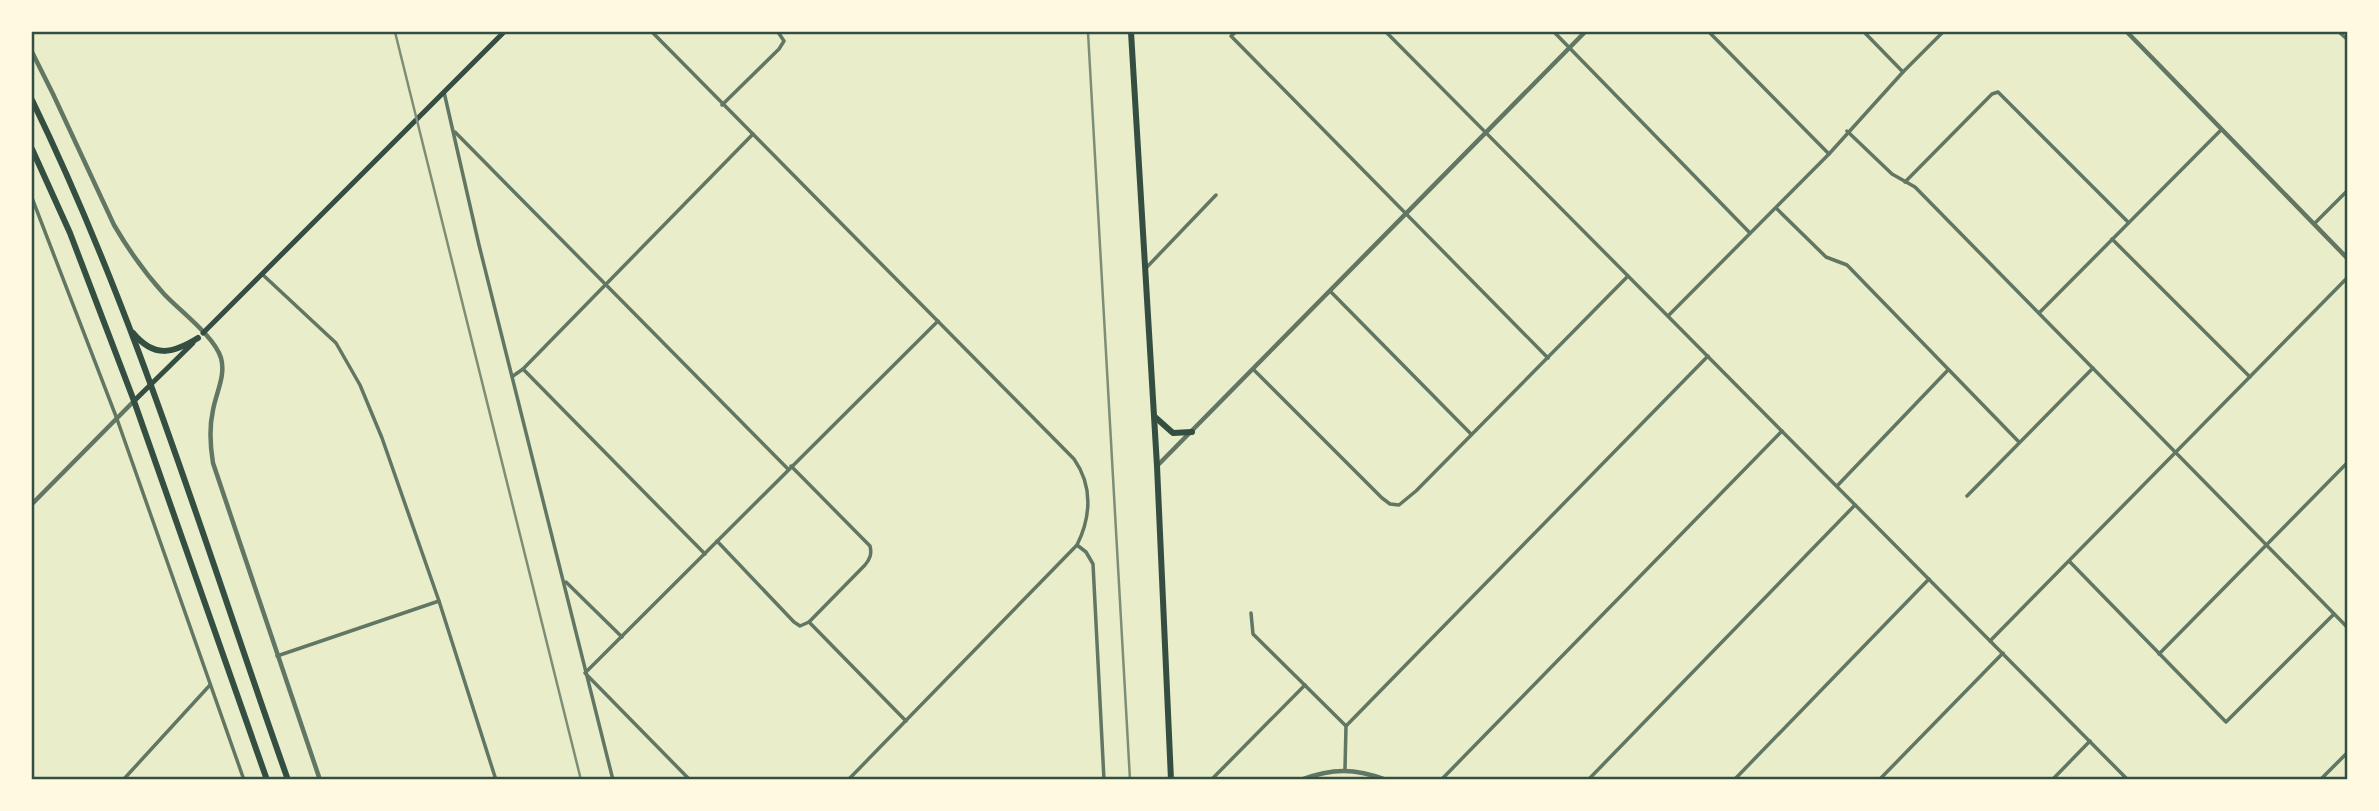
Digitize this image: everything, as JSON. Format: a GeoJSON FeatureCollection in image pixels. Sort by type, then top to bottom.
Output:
{"type":"FeatureCollection","features":[{"type":"Feature","properties":{"kind":"main road"},"geometry":{"type":"LineString","coordinates":[[134,401],[504,32]]}},
{"type":"Feature","properties":{"kind":"main road"},"geometry":{"type":"LineString","coordinates":[[1131,32],[1157,466],[1171,779]]}},
{"type":"Feature","properties":{"kind":"main road"},"geometry":{"type":"LineString","coordinates":[[32,100],[52,142],[151,385],[288,779]]}},
{"type":"Feature","properties":{"kind":"main road"},"geometry":{"type":"LineString","coordinates":[[32,149],[70,233],[134,401],[267,779]]}},
{"type":"Feature","properties":{"kind":"main road"},"geometry":{"type":"LineString","coordinates":[[129,329],[144,344],[157,351],[179,349],[200,335]]}},
{"type":"Feature","properties":{"kind":"main road"},"geometry":{"type":"LineString","coordinates":[[1154,416],[1164,428],[1173,433],[1192,432]]}},
{"type":"Feature","properties":{"kind":"street"},"geometry":{"type":"LineString","coordinates":[[652,32],[1077,462],[1086,486],[1089,505],[1084,531],[1077,545],[850,779]]}},
{"type":"Feature","properties":{"kind":"street"},"geometry":{"type":"LineString","coordinates":[[722,105],[779,49],[784,41],[778,32]]}},
{"type":"Feature","properties":{"kind":"street"},"geometry":{"type":"LineString","coordinates":[[1236,32],[1231,36],[1548,358]]}},
{"type":"Feature","properties":{"kind":"street"},"geometry":{"type":"LineString","coordinates":[[1385,32],[2128,779]]}},
{"type":"Feature","properties":{"kind":"street"},"geometry":{"type":"LineString","coordinates":[[1554,32],[1750,233]]}},
{"type":"Feature","properties":{"kind":"street"},"geometry":{"type":"LineString","coordinates":[[1157,466],[1585,32]]}},
{"type":"Feature","properties":{"kind":"street"},"geometry":{"type":"LineString","coordinates":[[1709,32],[1829,154]]}},
{"type":"Feature","properties":{"kind":"street"},"geometry":{"type":"LineString","coordinates":[[1864,32],[1903,72]]}},
{"type":"Feature","properties":{"kind":"street"},"geometry":{"type":"LineString","coordinates":[[1668,316],[1829,154],[1847,131],[1943,32]]}},
{"type":"Feature","properties":{"kind":"street"},"geometry":{"type":"LineString","coordinates":[[2130,32],[2347,259]]}},
{"type":"Feature","properties":{"kind":"street"},"geometry":{"type":"LineString","coordinates":[[2339,32],[2347,40]]}},
{"type":"Feature","properties":{"kind":"street"},"geometry":{"type":"LineString","coordinates":[[32,52],[118,232],[141,267],[200,335],[216,347],[222,360],[210,431],[213,463],[320,779]]}},
{"type":"Feature","properties":{"kind":"street"},"geometry":{"type":"LineString","coordinates":[[444,92],[613,779]]}},
{"type":"Feature","properties":{"kind":"street"},"geometry":{"type":"LineString","coordinates":[[1905,182],[1998,92],[2128,222]]}},
{"type":"Feature","properties":{"kind":"street"},"geometry":{"type":"LineString","coordinates":[[2039,313],[2221,130]]}},
{"type":"Feature","properties":{"kind":"street"},"geometry":{"type":"LineString","coordinates":[[453,131],[870,546],[871,551],[869,560],[804,626],[794,622],[717,541]]}},
{"type":"Feature","properties":{"kind":"street"},"geometry":{"type":"LineString","coordinates":[[1847,131],[1892,174],[1915,187],[2347,628]]}},
{"type":"Feature","properties":{"kind":"street"},"geometry":{"type":"LineString","coordinates":[[513,376],[523,369],[753,134]]}},
{"type":"Feature","properties":{"kind":"street"},"geometry":{"type":"LineString","coordinates":[[2315,223],[2347,190]]}},
{"type":"Feature","properties":{"kind":"street"},"geometry":{"type":"LineString","coordinates":[[1145,268],[1216,195]]}},
{"type":"Feature","properties":{"kind":"street"},"geometry":{"type":"LineString","coordinates":[[32,198],[117,419],[244,779]]}},
{"type":"Feature","properties":{"kind":"street"},"geometry":{"type":"LineString","coordinates":[[1776,208],[1826,257],[1847,265],[2019,442]]}},
{"type":"Feature","properties":{"kind":"street"},"geometry":{"type":"LineString","coordinates":[[2112,239],[2250,377]]}},
{"type":"Feature","properties":{"kind":"street"},"geometry":{"type":"LineString","coordinates":[[262,274],[336,344],[354,373],[382,438],[439,601],[496,779]]}},
{"type":"Feature","properties":{"kind":"street"},"geometry":{"type":"LineString","coordinates":[[1254,370],[1382,498],[1392,505],[1402,504],[1628,276]]}},
{"type":"Feature","properties":{"kind":"street"},"geometry":{"type":"LineString","coordinates":[[1990,641],[2347,277]]}},
{"type":"Feature","properties":{"kind":"street"},"geometry":{"type":"LineString","coordinates":[[1331,292],[1471,434]]}},
{"type":"Feature","properties":{"kind":"street"},"geometry":{"type":"LineString","coordinates":[[585,673],[938,321]]}},
{"type":"Feature","properties":{"kind":"street"},"geometry":{"type":"LineString","coordinates":[[1345,769],[1346,726],[1708,356]]}},
{"type":"Feature","properties":{"kind":"street"},"geometry":{"type":"LineString","coordinates":[[1967,496],[2093,368]]}},
{"type":"Feature","properties":{"kind":"street"},"geometry":{"type":"LineString","coordinates":[[523,369],[705,554]]}},
{"type":"Feature","properties":{"kind":"street"},"geometry":{"type":"LineString","coordinates":[[1837,486],[1948,370]]}},
{"type":"Feature","properties":{"kind":"street"},"geometry":{"type":"LineString","coordinates":[[32,504],[134,401]]}},
{"type":"Feature","properties":{"kind":"street"},"geometry":{"type":"LineString","coordinates":[[1441,779],[1782,431]]}},
{"type":"Feature","properties":{"kind":"street"},"geometry":{"type":"LineString","coordinates":[[2159,654],[2347,462]]}},
{"type":"Feature","properties":{"kind":"street"},"geometry":{"type":"LineString","coordinates":[[1588,779],[1855,505]]}},
{"type":"Feature","properties":{"kind":"street"},"geometry":{"type":"LineString","coordinates":[[1077,545],[1086,552],[1093,564],[1104,779]]}},
{"type":"Feature","properties":{"kind":"street"},"geometry":{"type":"LineString","coordinates":[[2070,562],[2226,722],[2334,614]]}},
{"type":"Feature","properties":{"kind":"street"},"geometry":{"type":"LineString","coordinates":[[1734,779],[1929,579]]}},
{"type":"Feature","properties":{"kind":"street"},"geometry":{"type":"LineString","coordinates":[[564,580],[622,637]]}},
{"type":"Feature","properties":{"kind":"street"},"geometry":{"type":"LineString","coordinates":[[277,656],[439,601]]}},
{"type":"Feature","properties":{"kind":"street"},"geometry":{"type":"LineString","coordinates":[[1251,613],[1253,634],[1346,726]]}},
{"type":"Feature","properties":{"kind":"street"},"geometry":{"type":"LineString","coordinates":[[809,622],[906,721]]}},
{"type":"Feature","properties":{"kind":"street"},"geometry":{"type":"LineString","coordinates":[[1880,779],[2003,653]]}},
{"type":"Feature","properties":{"kind":"street"},"geometry":{"type":"LineString","coordinates":[[585,673],[690,779]]}},
{"type":"Feature","properties":{"kind":"street"},"geometry":{"type":"LineString","coordinates":[[123,779],[210,685]]}},
{"type":"Feature","properties":{"kind":"street"},"geometry":{"type":"LineString","coordinates":[[1211,779],[1305,685]]}},
{"type":"Feature","properties":{"kind":"street"},"geometry":{"type":"LineString","coordinates":[[2052,779],[2090,741]]}},
{"type":"Feature","properties":{"kind":"street"},"geometry":{"type":"LineString","coordinates":[[2320,779],[2347,752]]}},
{"type":"Feature","properties":{"kind":"street"},"geometry":{"type":"LineString","coordinates":[[1300,779],[1345,769],[1387,779]]}},
{"type":"Feature","properties":{"kind":"railway"},"geometry":{"type":"LineString","coordinates":[[395,32],[581,780]]}},
{"type":"Feature","properties":{"kind":"railway"},"geometry":{"type":"LineString","coordinates":[[1088,32],[1130,780]]}}]}
